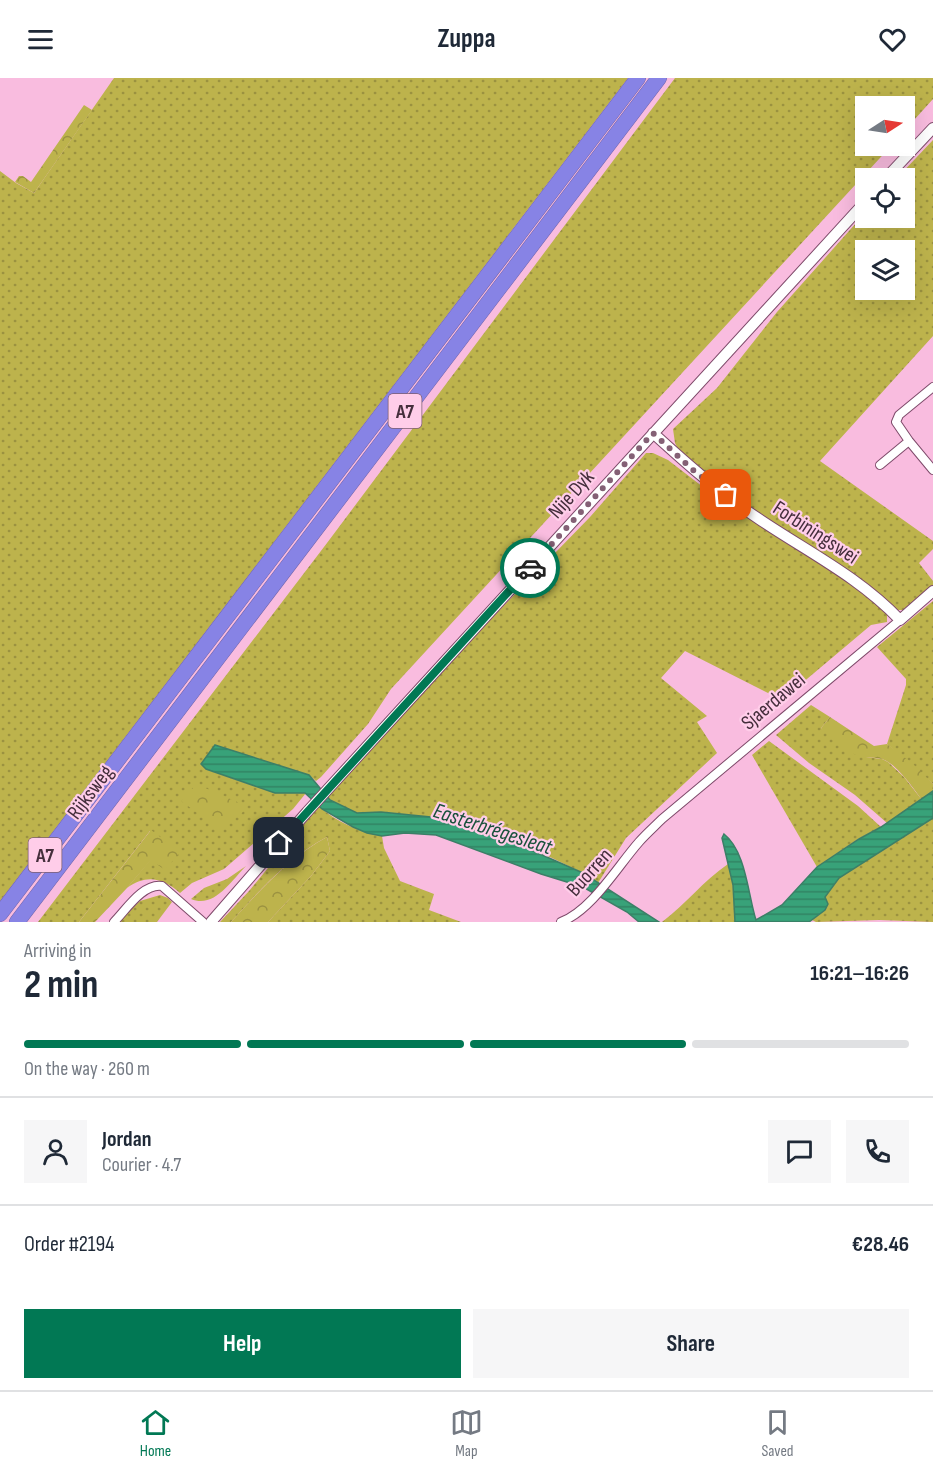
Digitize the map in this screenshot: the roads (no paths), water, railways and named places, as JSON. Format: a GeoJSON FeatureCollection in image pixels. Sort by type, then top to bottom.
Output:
{"type":"FeatureCollection","features":[{"type":"Feature","properties":{"kind":"highway","name":"Rijksweg"},"geometry":{"type":"LineString","coordinates":[[0,914],[638,78]]}},
{"type":"Feature","properties":{"kind":"highway","name":"Rijksweg"},"geometry":{"type":"LineString","coordinates":[[17,922],[659,78]]}},
{"type":"Feature","properties":{"kind":"street"},"geometry":{"type":"LineString","coordinates":[[895,168],[933,128]]}},
{"type":"Feature","properties":{"kind":"street","name":"Nije Dyk"},"geometry":{"type":"LineString","coordinates":[[211,922],[329,787],[855,213]]}},
{"type":"Feature","properties":{"kind":"street"},"geometry":{"type":"LineString","coordinates":[[933,387],[899,415],[896,422],[933,470]]}},
{"type":"Feature","properties":{"kind":"street","name":"Forbiningswei"},"geometry":{"type":"LineString","coordinates":[[653,433],[694,471],[759,519],[865,586],[900,620]]}},
{"type":"Feature","properties":{"kind":"street"},"geometry":{"type":"LineString","coordinates":[[880,465],[909,441]]}},
{"type":"Feature","properties":{"kind":"street","name":"Sjaerdawei"},"geometry":{"type":"LineString","coordinates":[[640,841],[662,819],[933,591]]}},
{"type":"Feature","properties":{"kind":"street","name":"Buorren"},"geometry":{"type":"LineString","coordinates":[[561,922],[576,913],[590,900],[640,841]]}},
{"type":"Feature","properties":{"kind":"street"},"geometry":{"type":"LineString","coordinates":[[114,922],[148,889],[156,885],[162,886],[203,922]]}},
{"type":"Feature","properties":{"kind":"water label","name":"Easterbrégesleat"},"geometry":{"type":"Point","coordinates":[493,828]}}]}
